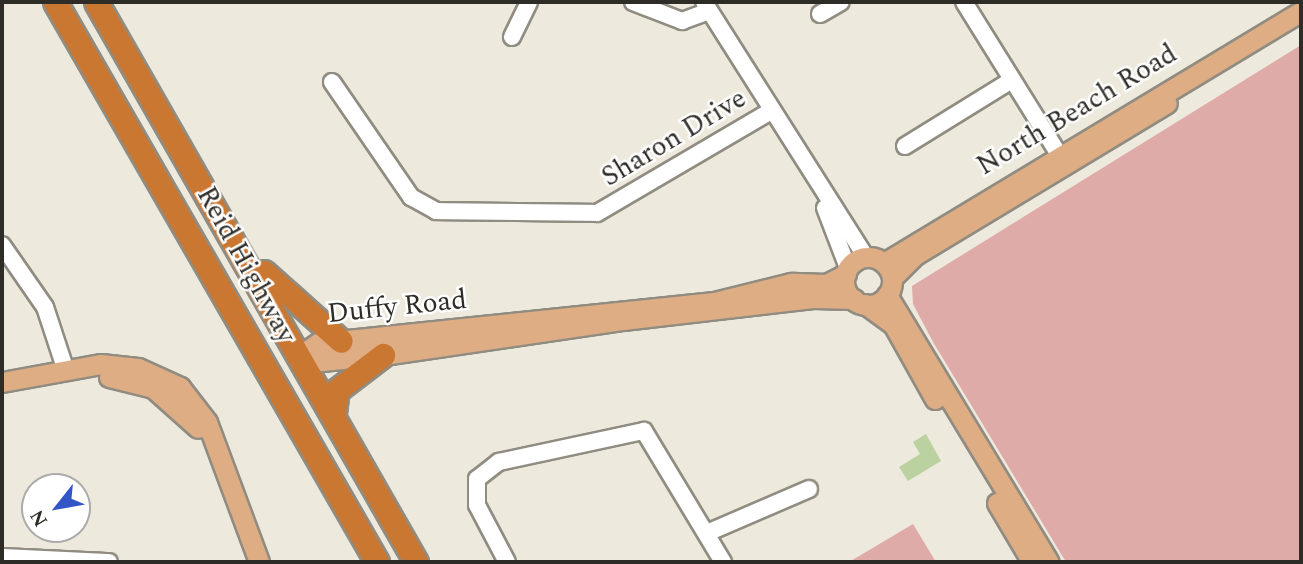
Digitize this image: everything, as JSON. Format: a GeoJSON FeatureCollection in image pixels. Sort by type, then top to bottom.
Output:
{"type":"FeatureCollection","features":[{"type":"Feature","properties":{"kind":"highway","name":"Reid Highway"},"geometry":{"type":"LineString","coordinates":[[55,2],[247,327],[377,562]]}},
{"type":"Feature","properties":{"kind":"highway","name":"Reid Highway"},"geometry":{"type":"LineString","coordinates":[[96,2],[216,204],[416,562]]}},
{"type":"Feature","properties":{"kind":"highway"},"geometry":{"type":"LineString","coordinates":[[216,204],[272,282],[341,341]]}},
{"type":"Feature","properties":{"kind":"highway"},"geometry":{"type":"LineString","coordinates":[[247,327],[272,348],[300,355],[287,369],[288,403]]}},
{"type":"Feature","properties":{"kind":"highway"},"geometry":{"type":"LineString","coordinates":[[334,413],[337,390],[383,355]]}},
{"type":"Feature","properties":{"kind":"main road","name":"North Beach Road"},"geometry":{"type":"LineString","coordinates":[[882,273],[915,255],[1301,10]]}},
{"type":"Feature","properties":{"kind":"main road","name":"North Beach Road"},"geometry":{"type":"LineString","coordinates":[[1062,160],[1301,26]]}},
{"type":"Feature","properties":{"kind":"main road","name":"Duffy Road"},"geometry":{"type":"LineString","coordinates":[[300,355],[318,343],[714,302],[791,283],[827,285],[847,271],[882,273]]}},
{"type":"Feature","properties":{"kind":"main road"},"geometry":{"type":"LineString","coordinates":[[847,271],[859,302],[897,330],[911,364],[1036,560]]}},
{"type":"Feature","properties":{"kind":"main road"},"geometry":{"type":"LineString","coordinates":[[859,302],[882,273],[1036,560]]}},
{"type":"Feature","properties":{"kind":"main road","name":"Duffy Road"},"geometry":{"type":"LineString","coordinates":[[300,355],[322,361],[383,355],[623,320],[813,298],[859,302]]}},
{"type":"Feature","properties":{"kind":"main road"},"geometry":{"type":"LineString","coordinates":[[2,382],[101,364],[160,375],[195,403],[223,464],[259,562]]}},
{"type":"Feature","properties":{"kind":"street"},"geometry":{"type":"LineString","coordinates":[[512,37],[529,2]]}},
{"type":"Feature","properties":{"kind":"street"},"geometry":{"type":"LineString","coordinates":[[633,2],[682,21],[706,6],[818,186],[882,273]]}},
{"type":"Feature","properties":{"kind":"street"},"geometry":{"type":"LineString","coordinates":[[820,14],[841,2]]}},
{"type":"Feature","properties":{"kind":"street"},"geometry":{"type":"LineString","coordinates":[[964,2],[1062,160]]}},
{"type":"Feature","properties":{"kind":"street"},"geometry":{"type":"LineString","coordinates":[[905,146],[1012,80]]}},
{"type":"Feature","properties":{"kind":"street","name":"Sharon Drive"},"geometry":{"type":"LineString","coordinates":[[332,82],[411,197],[436,211],[597,213],[771,111]]}},
{"type":"Feature","properties":{"kind":"street"},"geometry":{"type":"LineString","coordinates":[[818,186],[847,271]]}},
{"type":"Feature","properties":{"kind":"street"},"geometry":{"type":"LineString","coordinates":[[2,244],[45,307],[66,372]]}},
{"type":"Feature","properties":{"kind":"street"},"geometry":{"type":"LineString","coordinates":[[507,562],[477,505],[477,479],[499,462],[644,431],[723,562]]}},
{"type":"Feature","properties":{"kind":"street"},"geometry":{"type":"LineString","coordinates":[[707,533],[809,489]]}},
{"type":"Feature","properties":{"kind":"street"},"geometry":{"type":"LineString","coordinates":[[2,557],[106,561]]}},
{"type":"Feature","properties":{"kind":"shaded area"},"geometry":{"type":"Polygon","coordinates":[[[1301,45],[1301,562],[1066,562],[933,342],[913,304],[912,286],[1301,45]]]}},
{"type":"Feature","properties":{"kind":"shaded area"},"geometry":{"type":"Polygon","coordinates":[[[913,524],[936,562],[849,562],[913,524]]]}},
{"type":"Feature","properties":{"kind":"building"},"geometry":{"type":"Polygon","coordinates":[[[926,434],[941,461],[908,481],[899,467],[920,454],[913,442],[926,434]]]}}]}
